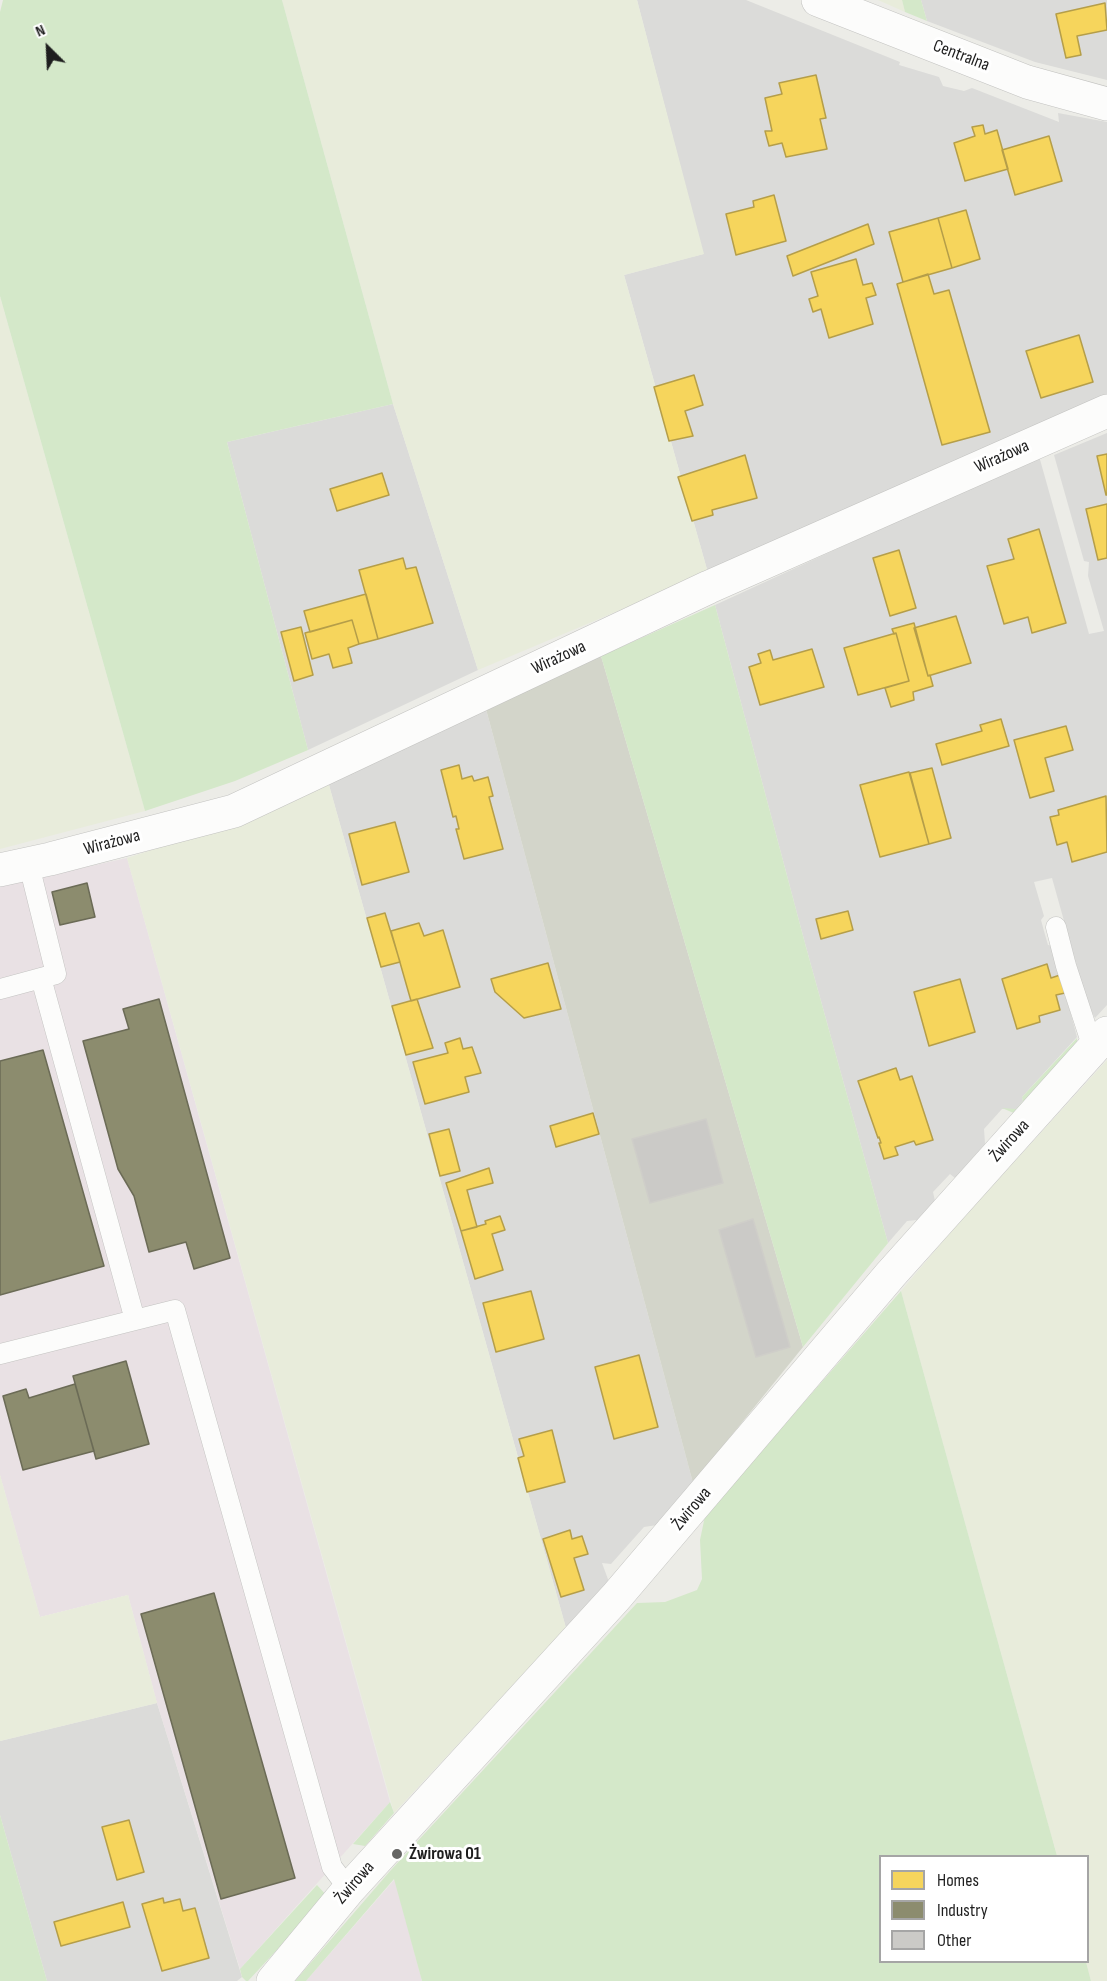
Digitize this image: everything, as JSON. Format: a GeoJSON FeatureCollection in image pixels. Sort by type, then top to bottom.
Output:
{"type":"FeatureCollection","features":[{"type":"Feature","properties":{"kind":"street","name":"Centralna"},"geometry":{"type":"LineString","coordinates":[[818,0],[1027,82],[1107,104]]}},
{"type":"Feature","properties":{"kind":"street","name":"Wirażowa"},"geometry":{"type":"LineString","coordinates":[[14,867],[234,812],[709,587],[1107,411]]}},
{"type":"Feature","properties":{"kind":"street","name":"Żwirowa"},"geometry":{"type":"LineString","coordinates":[[273,1981],[350,1887],[616,1597],[891,1274],[1100,1041]]}},
{"type":"Feature","properties":{"kind":"lane"},"geometry":{"type":"LineString","coordinates":[[0,988],[56,974],[14,867]]}},
{"type":"Feature","properties":{"kind":"lane"},"geometry":{"type":"LineString","coordinates":[[1056,927],[1066,966],[1100,1041]]}},
{"type":"Feature","properties":{"kind":"lane"},"geometry":{"type":"LineString","coordinates":[[41,978],[135,1320]]}},
{"type":"Feature","properties":{"kind":"lane"},"geometry":{"type":"LineString","coordinates":[[0,1354],[176,1310],[332,1867],[350,1887]]}},
{"type":"Feature","properties":{"kind":"shaded area"},"geometry":{"type":"Polygon","coordinates":[[[637,0],[746,0],[900,62],[899,65],[939,77],[943,86],[964,91],[972,88],[1059,122],[1058,113],[1107,122],[1107,397],[708,573],[624,275],[703,254],[637,0]]]}},
{"type":"Feature","properties":{"kind":"shaded area"},"geometry":{"type":"Polygon","coordinates":[[[921,0],[1107,0],[1107,80],[1035,62],[927,21],[921,0]]]}},
{"type":"Feature","properties":{"kind":"shaded area"},"geometry":{"type":"Polygon","coordinates":[[[393,404],[478,670],[308,750],[227,442],[393,404]]]}},
{"type":"Feature","properties":{"kind":"shaded area"},"geometry":{"type":"Polygon","coordinates":[[[1107,433],[1107,1005],[1095,1018],[1087,1003],[1052,878],[1034,882],[1044,916],[1041,920],[1044,931],[1048,945],[1053,946],[1077,1037],[1022,1097],[1023,1101],[1016,1109],[1002,1109],[984,1129],[985,1144],[955,1178],[950,1174],[933,1192],[935,1201],[917,1220],[907,1221],[888,1243],[715,605],[1039,456],[1089,634],[1104,631],[1088,576],[1089,562],[1084,561],[1054,455],[1107,433]]]}},
{"type":"Feature","properties":{"kind":"shaded area"},"geometry":{"type":"Polygon","coordinates":[[[601,656],[803,1347],[693,1483],[486,709],[601,656]]]}},
{"type":"Feature","properties":{"kind":"shaded area"},"geometry":{"type":"Polygon","coordinates":[[[486,709],[693,1483],[657,1525],[644,1527],[611,1564],[602,1563],[609,1582],[566,1628],[327,778],[486,709]]]}},
{"type":"Feature","properties":{"kind":"shaded area"},"geometry":{"type":"Polygon","coordinates":[[[127,858],[390,1802],[240,1969],[157,1703],[128,1595],[40,1617],[0,1475],[0,886],[127,858]]]}},
{"type":"Feature","properties":{"kind":"shaded area"},"geometry":{"type":"Polygon","coordinates":[[[157,1703],[242,1977],[237,1981],[47,1981],[0,1815],[0,1741],[157,1703]]]}},
{"type":"Feature","properties":{"kind":"shaded area"},"geometry":{"type":"Polygon","coordinates":[[[395,1879],[422,1981],[306,1981],[395,1879]]]}},
{"type":"Feature","properties":{"kind":"green space"},"geometry":{"type":"Polygon","coordinates":[[[3,0],[282,0],[393,404],[227,442],[308,750],[235,781],[145,811],[0,296],[0,12],[3,0]]]}},
{"type":"Feature","properties":{"kind":"green space"},"geometry":{"type":"Polygon","coordinates":[[[282,0],[637,0],[704,254],[624,275],[708,573],[478,670],[393,404],[282,0]]]}},
{"type":"Feature","properties":{"kind":"green space"},"geometry":{"type":"Polygon","coordinates":[[[878,0],[902,0],[905,12],[878,0]]]}},
{"type":"Feature","properties":{"kind":"green space"},"geometry":{"type":"Polygon","coordinates":[[[902,0],[921,0],[927,21],[905,12],[902,0]]]}},
{"type":"Feature","properties":{"kind":"green space"},"geometry":{"type":"Polygon","coordinates":[[[0,296],[145,811],[0,849],[0,296]]]}},
{"type":"Feature","properties":{"kind":"green space"},"geometry":{"type":"Polygon","coordinates":[[[715,605],[888,1243],[803,1347],[601,656],[715,605]]]}},
{"type":"Feature","properties":{"kind":"green space"},"geometry":{"type":"Polygon","coordinates":[[[327,778],[566,1628],[394,1813],[127,858],[195,836],[327,778]]]}},
{"type":"Feature","properties":{"kind":"green space"},"geometry":{"type":"Polygon","coordinates":[[[1077,1038],[1077,1043],[1016,1114],[1002,1108],[1016,1109],[1023,1101],[1022,1097],[1077,1038]]]}},
{"type":"Feature","properties":{"kind":"green space"},"geometry":{"type":"Polygon","coordinates":[[[1107,1060],[1107,1981],[1091,1981],[1086,1963],[1089,1963],[1089,1855],[1057,1855],[901,1291],[955,1227],[1107,1060]]]}},
{"type":"Feature","properties":{"kind":"green space"},"geometry":{"type":"Polygon","coordinates":[[[901,1291],[1057,1855],[879,1855],[879,1963],[1086,1963],[1091,1981],[422,1981],[394,1879],[306,1981],[295,1981],[391,1870],[637,1603],[665,1602],[697,1590],[702,1579],[700,1540],[705,1516],[901,1291]]]}},
{"type":"Feature","properties":{"kind":"green space"},"geometry":{"type":"Polygon","coordinates":[[[0,1475],[40,1617],[128,1595],[157,1703],[0,1741],[0,1475]]]}},
{"type":"Feature","properties":{"kind":"green space"},"geometry":{"type":"Polygon","coordinates":[[[390,1802],[394,1813],[365,1846],[353,1844],[390,1802]]]}},
{"type":"Feature","properties":{"kind":"green space"},"geometry":{"type":"Polygon","coordinates":[[[0,1815],[47,1981],[0,1981],[0,1815]]]}},
{"type":"Feature","properties":{"kind":"green space"},"geometry":{"type":"Polygon","coordinates":[[[317,1885],[327,1896],[246,1981],[240,1969],[317,1885]]]}},
{"type":"Feature","properties":{"kind":"building: Homes"},"geometry":{"type":"Polygon","coordinates":[[[1105,3],[1107,30],[1077,36],[1081,55],[1066,58],[1056,14],[1105,3]]]}},
{"type":"Feature","properties":{"kind":"building: Homes"},"geometry":{"type":"Polygon","coordinates":[[[816,75],[826,118],[820,119],[827,149],[786,157],[782,143],[769,146],[765,131],[772,131],[765,98],[782,94],[779,83],[816,75]]]}},
{"type":"Feature","properties":{"kind":"building: Homes"},"geometry":{"type":"Polygon","coordinates":[[[983,125],[985,134],[997,130],[1008,169],[965,181],[954,143],[975,136],[972,127],[983,125]]]}},
{"type":"Feature","properties":{"kind":"building: Homes"},"geometry":{"type":"Polygon","coordinates":[[[1049,136],[1062,181],[1015,195],[1002,150],[1049,136]]]}},
{"type":"Feature","properties":{"kind":"building: Homes"},"geometry":{"type":"Polygon","coordinates":[[[774,195],[786,241],[736,255],[726,214],[754,207],[753,201],[774,195]]]}},
{"type":"Feature","properties":{"kind":"building: Homes"},"geometry":{"type":"Polygon","coordinates":[[[966,210],[980,259],[952,268],[938,218],[966,210]]]}},
{"type":"Feature","properties":{"kind":"building: Homes"},"geometry":{"type":"Polygon","coordinates":[[[938,218],[952,268],[903,282],[889,232],[938,218]]]}},
{"type":"Feature","properties":{"kind":"building: Homes"},"geometry":{"type":"Polygon","coordinates":[[[868,224],[874,244],[793,276],[787,256],[868,224]]]}},
{"type":"Feature","properties":{"kind":"building: Homes"},"geometry":{"type":"Polygon","coordinates":[[[856,259],[863,285],[872,283],[876,295],[866,298],[873,324],[829,338],[821,309],[813,312],[809,299],[818,296],[811,272],[856,259]]]}},
{"type":"Feature","properties":{"kind":"building: Homes"},"geometry":{"type":"Polygon","coordinates":[[[928,274],[934,294],[949,290],[990,432],[942,445],[897,284],[928,274]]]}},
{"type":"Feature","properties":{"kind":"building: Homes"},"geometry":{"type":"Polygon","coordinates":[[[1079,335],[1093,382],[1041,398],[1026,351],[1079,335]]]}},
{"type":"Feature","properties":{"kind":"building: Homes"},"geometry":{"type":"Polygon","coordinates":[[[694,375],[703,405],[685,411],[693,436],[669,441],[654,387],[694,375]]]}},
{"type":"Feature","properties":{"kind":"building: Homes"},"geometry":{"type":"Polygon","coordinates":[[[1107,454],[1107,495],[1106,495],[1097,456],[1107,454]]]}},
{"type":"Feature","properties":{"kind":"building: Homes"},"geometry":{"type":"Polygon","coordinates":[[[745,455],[757,498],[712,510],[713,515],[692,521],[678,477],[745,455]]]}},
{"type":"Feature","properties":{"kind":"building: Homes"},"geometry":{"type":"Polygon","coordinates":[[[382,473],[389,495],[337,511],[330,489],[382,473]]]}},
{"type":"Feature","properties":{"kind":"building: Homes"},"geometry":{"type":"Polygon","coordinates":[[[1107,504],[1107,558],[1098,560],[1086,509],[1107,504]]]}},
{"type":"Feature","properties":{"kind":"building: Homes"},"geometry":{"type":"Polygon","coordinates":[[[1039,529],[1066,623],[1032,633],[1028,617],[1004,624],[987,566],[1014,559],[1008,539],[1039,529]]]}},
{"type":"Feature","properties":{"kind":"building: Homes"},"geometry":{"type":"Polygon","coordinates":[[[899,550],[916,608],[890,616],[873,558],[899,550]]]}},
{"type":"Feature","properties":{"kind":"building: Homes"},"geometry":{"type":"Polygon","coordinates":[[[403,558],[406,569],[416,567],[433,623],[378,639],[359,570],[403,558]]]}},
{"type":"Feature","properties":{"kind":"building: Homes"},"geometry":{"type":"Polygon","coordinates":[[[366,594],[378,639],[359,644],[352,620],[310,632],[304,611],[366,594]]]}},
{"type":"Feature","properties":{"kind":"building: Homes"},"geometry":{"type":"Polygon","coordinates":[[[956,616],[971,663],[928,676],[914,628],[956,616]]]}},
{"type":"Feature","properties":{"kind":"building: Homes"},"geometry":{"type":"Polygon","coordinates":[[[352,620],[359,644],[348,648],[352,663],[333,668],[329,654],[312,659],[305,633],[352,620]]]}},
{"type":"Feature","properties":{"kind":"building: Homes"},"geometry":{"type":"Polygon","coordinates":[[[914,623],[928,676],[930,675],[933,686],[913,692],[914,700],[891,707],[885,688],[909,681],[896,633],[894,634],[892,629],[914,623]]]}},
{"type":"Feature","properties":{"kind":"building: Homes"},"geometry":{"type":"Polygon","coordinates":[[[301,627],[313,675],[294,681],[281,632],[301,627]]]}},
{"type":"Feature","properties":{"kind":"building: Homes"},"geometry":{"type":"Polygon","coordinates":[[[896,633],[909,681],[858,695],[844,648],[896,633]]]}},
{"type":"Feature","properties":{"kind":"building: Homes"},"geometry":{"type":"Polygon","coordinates":[[[812,649],[824,687],[760,705],[749,667],[761,663],[758,654],[770,650],[773,660],[812,649]]]}},
{"type":"Feature","properties":{"kind":"building: Homes"},"geometry":{"type":"Polygon","coordinates":[[[1001,719],[1009,746],[942,765],[936,744],[982,731],[980,725],[1001,719]]]}},
{"type":"Feature","properties":{"kind":"building: Homes"},"geometry":{"type":"Polygon","coordinates":[[[1066,726],[1073,750],[1045,758],[1054,791],[1030,798],[1014,740],[1066,726]]]}},
{"type":"Feature","properties":{"kind":"building: Homes"},"geometry":{"type":"Polygon","coordinates":[[[459,765],[462,779],[472,776],[474,781],[488,777],[493,796],[489,797],[503,849],[464,859],[456,829],[459,829],[456,816],[453,817],[441,770],[459,765]]]}},
{"type":"Feature","properties":{"kind":"building: Homes"},"geometry":{"type":"Polygon","coordinates":[[[932,768],[951,838],[929,844],[910,773],[932,768]]]}},
{"type":"Feature","properties":{"kind":"building: Homes"},"geometry":{"type":"Polygon","coordinates":[[[909,772],[929,844],[880,857],[860,785],[909,772]]]}},
{"type":"Feature","properties":{"kind":"building: Homes"},"geometry":{"type":"Polygon","coordinates":[[[1106,796],[1107,852],[1072,862],[1067,842],[1057,845],[1050,817],[1059,815],[1058,810],[1106,796]]]}},
{"type":"Feature","properties":{"kind":"building: Homes"},"geometry":{"type":"Polygon","coordinates":[[[395,822],[409,872],[362,885],[349,834],[395,822]]]}},
{"type":"Feature","properties":{"kind":"building: Homes"},"geometry":{"type":"Polygon","coordinates":[[[848,911],[853,930],[821,939],[816,919],[848,911]]]}},
{"type":"Feature","properties":{"kind":"building: Homes"},"geometry":{"type":"Polygon","coordinates":[[[385,913],[400,962],[381,967],[367,918],[385,913]]]}},
{"type":"Feature","properties":{"kind":"building: Homes"},"geometry":{"type":"Polygon","coordinates":[[[419,923],[424,936],[443,930],[460,987],[411,1001],[391,931],[419,923]]]}},
{"type":"Feature","properties":{"kind":"building: Homes"},"geometry":{"type":"Polygon","coordinates":[[[548,963],[561,1009],[524,1018],[495,992],[491,979],[548,963]]]}},
{"type":"Feature","properties":{"kind":"building: Homes"},"geometry":{"type":"Polygon","coordinates":[[[1047,964],[1051,978],[1060,975],[1065,993],[1056,995],[1060,1010],[1039,1016],[1040,1022],[1017,1029],[1002,979],[1047,964]]]}},
{"type":"Feature","properties":{"kind":"building: Homes"},"geometry":{"type":"Polygon","coordinates":[[[960,979],[975,1032],[929,1046],[914,992],[960,979]]]}},
{"type":"Feature","properties":{"kind":"building: Homes"},"geometry":{"type":"Polygon","coordinates":[[[417,999],[433,1048],[406,1055],[392,1006],[417,999]]]}},
{"type":"Feature","properties":{"kind":"building: Homes"},"geometry":{"type":"Polygon","coordinates":[[[460,1038],[463,1049],[472,1047],[481,1073],[465,1077],[469,1092],[425,1104],[413,1062],[448,1053],[445,1043],[460,1038]]]}},
{"type":"Feature","properties":{"kind":"building: Homes"},"geometry":{"type":"Polygon","coordinates":[[[896,1068],[900,1080],[912,1076],[933,1140],[916,1145],[914,1141],[895,1147],[898,1155],[884,1159],[879,1137],[858,1081],[896,1068]]]}},
{"type":"Feature","properties":{"kind":"building: Homes"},"geometry":{"type":"Polygon","coordinates":[[[593,1113],[599,1134],[556,1147],[550,1126],[593,1113]]]}},
{"type":"Feature","properties":{"kind":"building: Homes"},"geometry":{"type":"Polygon","coordinates":[[[449,1129],[460,1171],[440,1176],[429,1134],[449,1129]]]}},
{"type":"Feature","properties":{"kind":"building: Homes"},"geometry":{"type":"Polygon","coordinates":[[[489,1168],[493,1183],[467,1190],[477,1227],[461,1231],[446,1183],[489,1168]]]}},
{"type":"Feature","properties":{"kind":"building: Homes"},"geometry":{"type":"Polygon","coordinates":[[[500,1216],[505,1230],[492,1234],[503,1270],[475,1279],[461,1231],[486,1224],[485,1221],[500,1216]]]}},
{"type":"Feature","properties":{"kind":"building: Homes"},"geometry":{"type":"Polygon","coordinates":[[[531,1291],[544,1339],[496,1352],[483,1303],[531,1291]]]}},
{"type":"Feature","properties":{"kind":"building: Homes"},"geometry":{"type":"Polygon","coordinates":[[[639,1355],[658,1427],[614,1439],[595,1367],[639,1355]]]}},
{"type":"Feature","properties":{"kind":"building: Homes"},"geometry":{"type":"Polygon","coordinates":[[[552,1430],[565,1482],[527,1492],[518,1458],[524,1456],[519,1439],[552,1430]]]}},
{"type":"Feature","properties":{"kind":"building: Homes"},"geometry":{"type":"Polygon","coordinates":[[[570,1530],[572,1539],[582,1536],[588,1554],[574,1558],[584,1590],[561,1597],[543,1539],[570,1530]]]}},
{"type":"Feature","properties":{"kind":"building: Homes"},"geometry":{"type":"Polygon","coordinates":[[[129,1820],[144,1872],[117,1880],[102,1827],[129,1820]]]}},
{"type":"Feature","properties":{"kind":"building: Homes"},"geometry":{"type":"Polygon","coordinates":[[[163,1898],[164,1903],[180,1899],[183,1911],[195,1908],[209,1958],[162,1971],[142,1904],[163,1898]]]}},
{"type":"Feature","properties":{"kind":"building: Homes"},"geometry":{"type":"Polygon","coordinates":[[[123,1902],[130,1927],[61,1946],[54,1922],[123,1902]]]}},
{"type":"Feature","properties":{"kind":"building: Industry"},"geometry":{"type":"Polygon","coordinates":[[[87,883],[95,917],[60,925],[52,892],[87,883]]]}},
{"type":"Feature","properties":{"kind":"building: Industry"},"geometry":{"type":"Polygon","coordinates":[[[159,999],[230,1258],[194,1269],[186,1242],[149,1252],[134,1196],[118,1169],[83,1041],[129,1029],[123,1009],[159,999]]]}},
{"type":"Feature","properties":{"kind":"building: Industry"},"geometry":{"type":"Polygon","coordinates":[[[43,1050],[104,1266],[0,1295],[0,1061],[43,1050]]]}},
{"type":"Feature","properties":{"kind":"building: Industry"},"geometry":{"type":"Polygon","coordinates":[[[126,1361],[149,1444],[96,1459],[73,1376],[126,1361]]]}},
{"type":"Feature","properties":{"kind":"building: Industry"},"geometry":{"type":"Polygon","coordinates":[[[75,1384],[94,1451],[23,1470],[3,1396],[26,1389],[29,1398],[75,1384]]]}},
{"type":"Feature","properties":{"kind":"building: Industry"},"geometry":{"type":"Polygon","coordinates":[[[214,1593],[295,1878],[221,1899],[141,1614],[214,1593]]]}},
{"type":"Feature","properties":{"kind":"building: Other"},"geometry":{"type":"Polygon","coordinates":[[[706,1119],[723,1183],[650,1203],[632,1139],[706,1119]]]}},
{"type":"Feature","properties":{"kind":"building: Other"},"geometry":{"type":"Polygon","coordinates":[[[753,1219],[790,1347],[756,1357],[719,1230],[753,1219]]]}},
{"type":"Feature","properties":{"kind":"place","name":"Żwirowa 01"},"geometry":{"type":"Point","coordinates":[397,1854]}}]}
